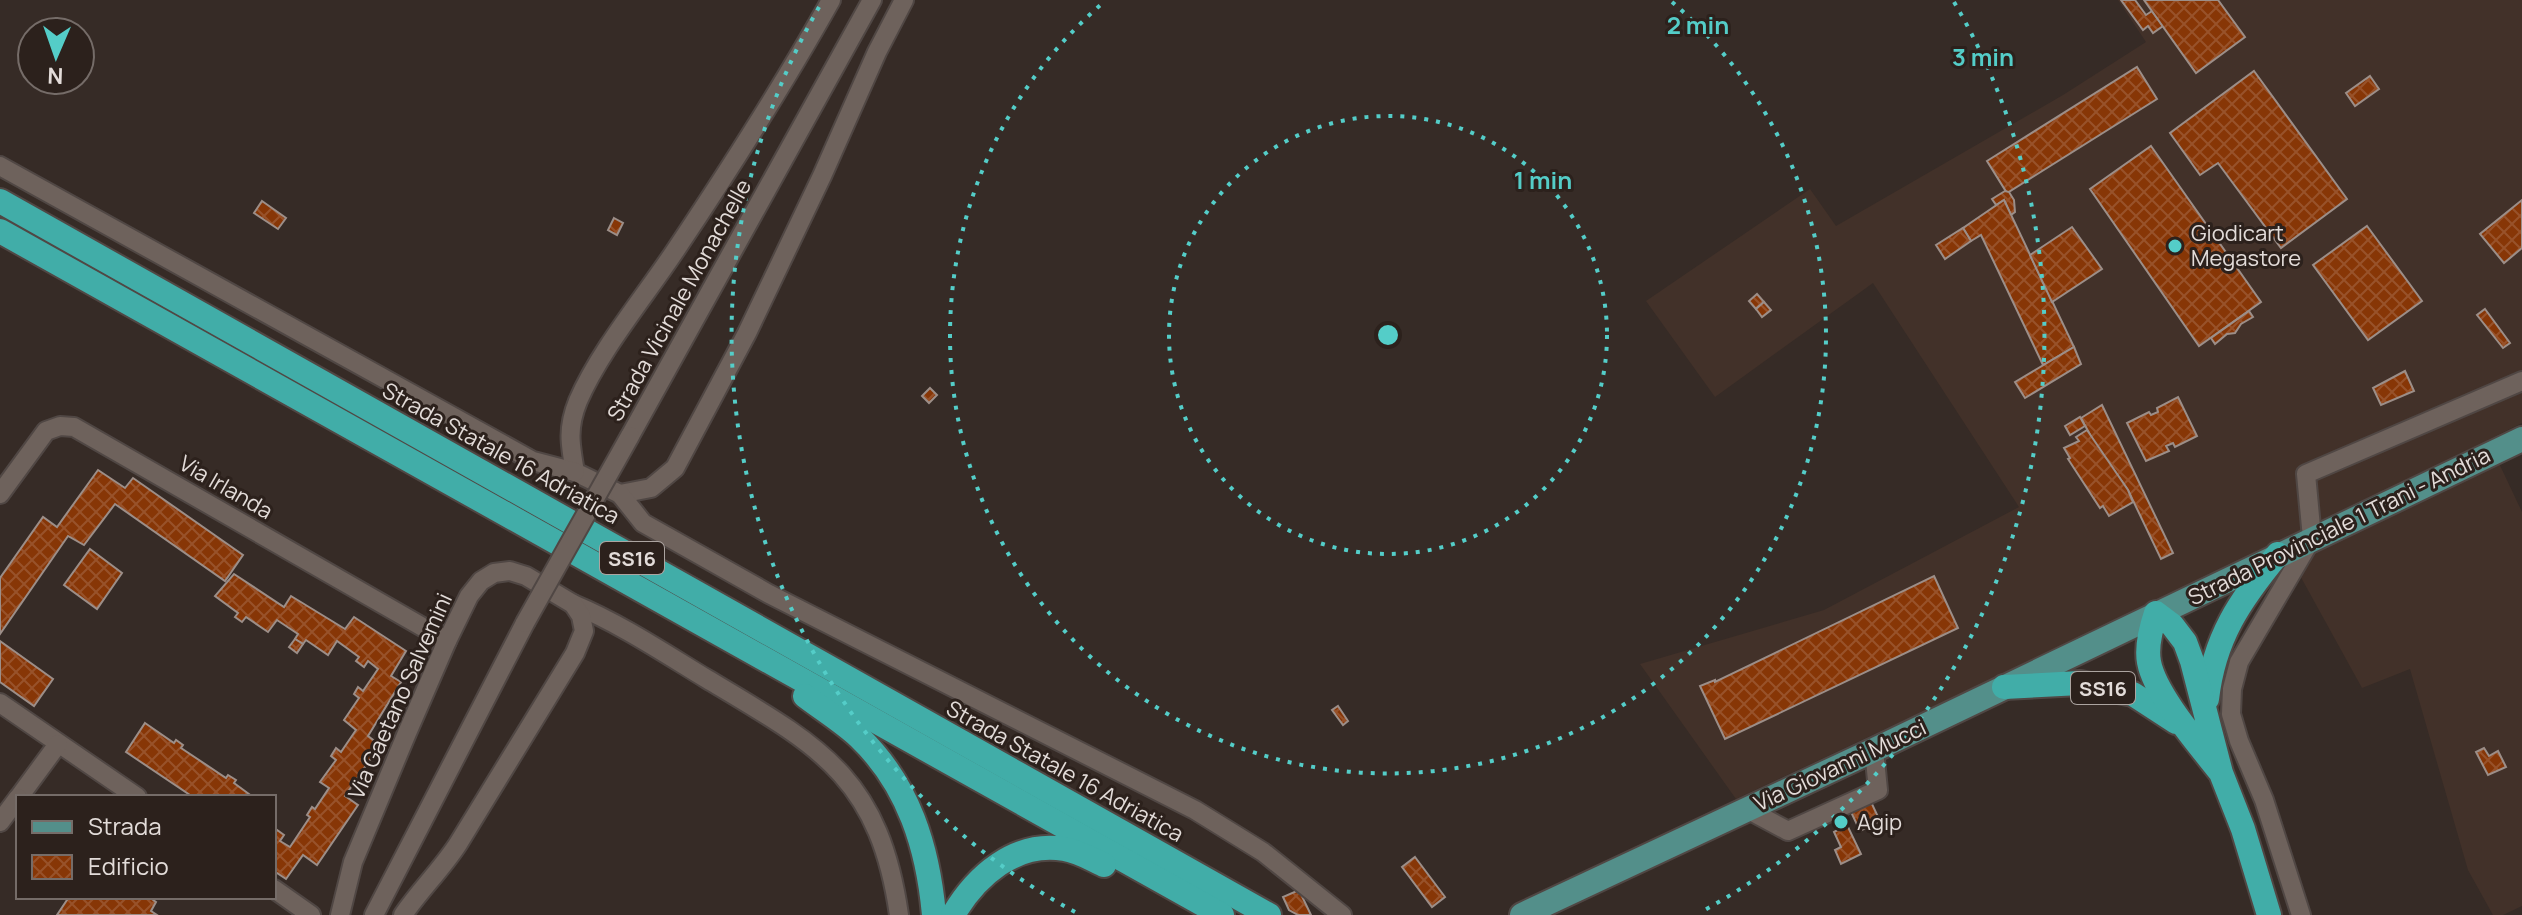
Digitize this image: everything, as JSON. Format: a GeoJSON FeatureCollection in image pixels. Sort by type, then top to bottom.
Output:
{"type":"FeatureCollection","features":[{"type":"Feature","properties":{"kind":"highway","name":"Strada Statale 16 Adriatica"},"geometry":{"type":"LineString","coordinates":[[0,201],[1267,914]]}},
{"type":"Feature","properties":{"kind":"highway","name":"SS16"},"geometry":{"type":"LineString","coordinates":[[0,231],[1222,915]]}},
{"type":"Feature","properties":{"kind":"highway","name":"SS16"},"geometry":{"type":"LineString","coordinates":[[2206,709],[2210,677],[2221,639],[2245,594],[2278,554]]}},
{"type":"Feature","properties":{"kind":"highway","name":"SS16"},"geometry":{"type":"LineString","coordinates":[[2221,773],[2157,683],[2149,661],[2150,630],[2156,613],[2172,625],[2185,642],[2206,709],[2221,773],[2243,829],[2269,915]]}},
{"type":"Feature","properties":{"kind":"highway","name":"SS16"},"geometry":{"type":"LineString","coordinates":[[791,674],[804,696],[858,736],[889,771],[909,807],[924,847],[934,915]]}},
{"type":"Feature","properties":{"kind":"highway","name":"SS16"},"geometry":{"type":"LineString","coordinates":[[2004,687],[2080,683],[2133,694],[2191,733]]}},
{"type":"Feature","properties":{"kind":"highway"},"geometry":{"type":"LineString","coordinates":[[953,915],[978,881],[1002,860],[1021,852],[1052,848],[1078,852],[1209,915]]}},
{"type":"Feature","properties":{"kind":"main road","name":"Strada Provinciale 1 Trani - Andria"},"geometry":{"type":"LineString","coordinates":[[2156,613],[2522,439]]}},
{"type":"Feature","properties":{"kind":"main road","name":"Via Giovanni Mucci"},"geometry":{"type":"LineString","coordinates":[[1522,915],[1874,750],[2156,613]]}},
{"type":"Feature","properties":{"kind":"street"},"geometry":{"type":"LineString","coordinates":[[575,472],[568,432],[578,400],[611,344],[677,249],[750,134],[831,0]]}},
{"type":"Feature","properties":{"kind":"street","name":"Strada Vicinale Monachelle"},"geometry":{"type":"LineString","coordinates":[[374,915],[525,623],[872,0]]}},
{"type":"Feature","properties":{"kind":"street"},"geometry":{"type":"LineString","coordinates":[[620,494],[651,488],[675,468],[747,333],[904,0]]}},
{"type":"Feature","properties":{"kind":"street"},"geometry":{"type":"LineString","coordinates":[[0,166],[533,461],[575,472],[620,494],[643,523],[769,594],[1195,810],[1263,852],[1342,915]]}},
{"type":"Feature","properties":{"kind":"street"},"geometry":{"type":"LineString","coordinates":[[2301,915],[2264,800],[2231,714],[2232,689],[2239,662],[2312,538],[2306,474],[2522,381]]}},
{"type":"Feature","properties":{"kind":"street","name":"Via Irlanda"},"geometry":{"type":"LineString","coordinates":[[0,494],[46,431],[60,426],[74,427],[447,641]]}},
{"type":"Feature","properties":{"kind":"street","name":"Via Gaetano Salvemini"},"geometry":{"type":"LineString","coordinates":[[340,915],[353,862],[469,596],[481,581],[494,573],[510,571],[526,576],[573,604],[606,618],[786,727],[815,748],[841,772],[860,797],[883,842],[899,915]]}},
{"type":"Feature","properties":{"kind":"street"},"geometry":{"type":"LineString","coordinates":[[403,915],[458,844],[575,653],[584,631],[581,616],[573,604]]}},
{"type":"Feature","properties":{"kind":"street"},"geometry":{"type":"LineString","coordinates":[[0,703],[134,795]]}},
{"type":"Feature","properties":{"kind":"street"},"geometry":{"type":"LineString","coordinates":[[20,795],[58,744]]}},
{"type":"Feature","properties":{"kind":"street"},"geometry":{"type":"LineString","coordinates":[[1747,809],[1788,831],[1838,809],[1878,790],[1874,750]]}},
{"type":"Feature","properties":{"kind":"street"},"geometry":{"type":"LineString","coordinates":[[0,822],[16,801]]}},
{"type":"Feature","properties":{"kind":"street"},"geometry":{"type":"LineString","coordinates":[[276,890],[311,915]]}},
{"type":"Feature","properties":{"kind":"shaded area"},"geometry":{"type":"Polygon","coordinates":[[[2118,0],[2522,0],[2522,423],[2488,440],[2522,512],[2522,906],[2503,915],[2493,915],[2468,870],[2410,669],[2362,688],[2282,543],[1736,799],[1640,664],[1824,610],[2019,507],[1873,283],[1715,397],[1646,301],[1810,189],[1836,226],[2063,95],[2146,42],[2118,0]]]}},
{"type":"Feature","properties":{"kind":"building"},"geometry":{"type":"Polygon","coordinates":[[[2121,0],[2135,0],[2146,15],[2152,11],[2163,26],[2153,33],[2148,26],[2143,30],[2121,0]]]}},
{"type":"Feature","properties":{"kind":"building"},"geometry":{"type":"Polygon","coordinates":[[[2144,0],[2218,0],[2245,37],[2196,73],[2144,0]]]}},
{"type":"Feature","properties":{"kind":"building"},"geometry":{"type":"Polygon","coordinates":[[[2137,67],[2157,99],[2007,193],[1987,161],[2137,67]]]}},
{"type":"Feature","properties":{"kind":"building"},"geometry":{"type":"Polygon","coordinates":[[[2254,71],[2347,199],[2281,248],[2218,163],[2200,175],[2170,133],[2254,71]]]}},
{"type":"Feature","properties":{"kind":"building"},"geometry":{"type":"Polygon","coordinates":[[[2370,76],[2379,89],[2355,106],[2346,93],[2370,76]]]}},
{"type":"Feature","properties":{"kind":"building","name":"Giodicart Megastore"},"geometry":{"type":"Polygon","coordinates":[[[2151,146],[2261,302],[2199,346],[2090,189],[2151,146]]]}},
{"type":"Feature","properties":{"kind":"building"},"geometry":{"type":"Polygon","coordinates":[[[2005,191],[2014,200],[2015,212],[2011,215],[2004,200],[1996,205],[1992,199],[2005,191]]]}},
{"type":"Feature","properties":{"kind":"building"},"geometry":{"type":"Polygon","coordinates":[[[2004,200],[2074,347],[2043,365],[1981,235],[1971,241],[1963,228],[2004,200]]]}},
{"type":"Feature","properties":{"kind":"building"},"geometry":{"type":"Polygon","coordinates":[[[2522,200],[2522,248],[2504,263],[2480,234],[2522,200]]]}},
{"type":"Feature","properties":{"kind":"building"},"geometry":{"type":"Polygon","coordinates":[[[262,201],[286,218],[278,229],[254,213],[262,201]]]}},
{"type":"Feature","properties":{"kind":"building"},"geometry":{"type":"Polygon","coordinates":[[[614,218],[623,223],[617,235],[608,230],[614,218]]]}},
{"type":"Feature","properties":{"kind":"building"},"geometry":{"type":"Polygon","coordinates":[[[2367,226],[2422,301],[2368,340],[2313,265],[2367,226]]]}},
{"type":"Feature","properties":{"kind":"building"},"geometry":{"type":"Polygon","coordinates":[[[2072,227],[2102,269],[2052,302],[2030,255],[2072,227]]]}},
{"type":"Feature","properties":{"kind":"building"},"geometry":{"type":"Polygon","coordinates":[[[1963,228],[1971,241],[1945,259],[1936,245],[1963,228]]]}},
{"type":"Feature","properties":{"kind":"building"},"geometry":{"type":"Polygon","coordinates":[[[1757,294],[1764,302],[1756,309],[1749,301],[1757,294]]]}},
{"type":"Feature","properties":{"kind":"building"},"geometry":{"type":"Polygon","coordinates":[[[1764,302],[1771,310],[1762,317],[1756,309],[1764,302]]]}},
{"type":"Feature","properties":{"kind":"building"},"geometry":{"type":"Polygon","coordinates":[[[2485,309],[2510,343],[2503,348],[2477,315],[2485,309]]]}},
{"type":"Feature","properties":{"kind":"building"},"geometry":{"type":"Polygon","coordinates":[[[2249,311],[2253,317],[2241,324],[2235,333],[2227,334],[2215,344],[2211,338],[2249,311]]]}},
{"type":"Feature","properties":{"kind":"building"},"geometry":{"type":"Polygon","coordinates":[[[2074,347],[2081,364],[2025,398],[2015,382],[2074,347]]]}},
{"type":"Feature","properties":{"kind":"building"},"geometry":{"type":"Polygon","coordinates":[[[2405,371],[2414,391],[2381,405],[2373,388],[2405,371]]]}},
{"type":"Feature","properties":{"kind":"building"},"geometry":{"type":"Polygon","coordinates":[[[930,388],[937,395],[929,403],[922,396],[930,388]]]}},
{"type":"Feature","properties":{"kind":"building"},"geometry":{"type":"Polygon","coordinates":[[[2178,397],[2197,436],[2175,447],[2173,443],[2166,446],[2169,451],[2146,461],[2127,423],[2149,412],[2151,415],[2158,412],[2157,408],[2178,397]]]}},
{"type":"Feature","properties":{"kind":"building"},"geometry":{"type":"Polygon","coordinates":[[[2102,405],[2173,553],[2161,559],[2128,490],[2081,418],[2102,405]]]}},
{"type":"Feature","properties":{"kind":"building"},"geometry":{"type":"Polygon","coordinates":[[[2080,417],[2085,426],[2070,435],[2065,426],[2080,417]]]}},
{"type":"Feature","properties":{"kind":"building"},"geometry":{"type":"Polygon","coordinates":[[[2087,430],[2133,502],[2109,516],[2103,506],[2100,508],[2064,448],[2079,441],[2076,437],[2087,430]]]}},
{"type":"Feature","properties":{"kind":"building"},"geometry":{"type":"Polygon","coordinates":[[[98,470],[125,488],[133,478],[243,555],[225,581],[115,504],[84,545],[68,536],[0,634],[0,578],[43,517],[57,527],[98,470]]]}},
{"type":"Feature","properties":{"kind":"building"},"geometry":{"type":"Polygon","coordinates":[[[90,549],[122,573],[97,609],[64,585],[90,549]]]}},
{"type":"Feature","properties":{"kind":"building"},"geometry":{"type":"Polygon","coordinates":[[[234,574],[284,607],[291,596],[345,629],[354,617],[406,651],[391,676],[401,682],[368,736],[380,745],[345,796],[358,805],[317,865],[303,855],[286,879],[276,872],[276,832],[284,835],[280,841],[290,847],[310,817],[307,815],[312,807],[315,809],[329,788],[320,782],[336,760],[331,756],[336,748],[341,752],[356,730],[344,720],[359,698],[354,694],[358,687],[363,691],[378,669],[368,661],[364,667],[356,661],[359,657],[337,641],[328,655],[306,640],[303,644],[295,639],[298,634],[277,620],[268,632],[246,617],[242,622],[235,617],[238,613],[215,596],[234,574]]]}},
{"type":"Feature","properties":{"kind":"building"},"geometry":{"type":"Polygon","coordinates":[[[1934,576],[1958,628],[1725,739],[1700,686],[1715,682],[1934,576]]]}},
{"type":"Feature","properties":{"kind":"building"},"geometry":{"type":"Polygon","coordinates":[[[295,639],[303,644],[297,653],[289,647],[295,639]]]}},
{"type":"Feature","properties":{"kind":"building"},"geometry":{"type":"Polygon","coordinates":[[[0,641],[53,679],[34,706],[0,682],[0,641]]]}},
{"type":"Feature","properties":{"kind":"building"},"geometry":{"type":"Polygon","coordinates":[[[1338,706],[1348,721],[1343,725],[1332,710],[1338,706]]]}},
{"type":"Feature","properties":{"kind":"building"},"geometry":{"type":"Polygon","coordinates":[[[145,723],[174,743],[176,740],[183,745],[181,748],[226,778],[228,775],[236,780],[234,783],[250,795],[190,795],[126,752],[145,723]]]}},
{"type":"Feature","properties":{"kind":"building"},"geometry":{"type":"Polygon","coordinates":[[[2484,748],[2489,756],[2498,751],[2506,767],[2488,775],[2476,752],[2484,748]]]}},
{"type":"Feature","properties":{"kind":"building"},"geometry":{"type":"Polygon","coordinates":[[[1871,802],[1880,821],[1860,831],[1851,812],[1871,802]]]}},
{"type":"Feature","properties":{"kind":"building"},"geometry":{"type":"Polygon","coordinates":[[[1847,825],[1861,854],[1841,864],[1835,850],[1841,847],[1834,832],[1847,825]]]}},
{"type":"Feature","properties":{"kind":"building"},"geometry":{"type":"Polygon","coordinates":[[[1415,857],[1445,897],[1432,907],[1402,867],[1415,857]]]}},
{"type":"Feature","properties":{"kind":"building"},"geometry":{"type":"Polygon","coordinates":[[[1299,890],[1311,915],[1298,915],[1289,910],[1283,897],[1299,890]]]}},
{"type":"Feature","properties":{"kind":"building"},"geometry":{"type":"Polygon","coordinates":[[[68,899],[152,899],[156,902],[151,911],[157,915],[57,915],[68,899]]]}},
{"type":"Feature","properties":{"kind":"place","name":"Giodicart Megastore"},"geometry":{"type":"Point","coordinates":[2175,246]}},
{"type":"Feature","properties":{"kind":"place","name":"Agip"},"geometry":{"type":"Point","coordinates":[1841,822]}}]}
